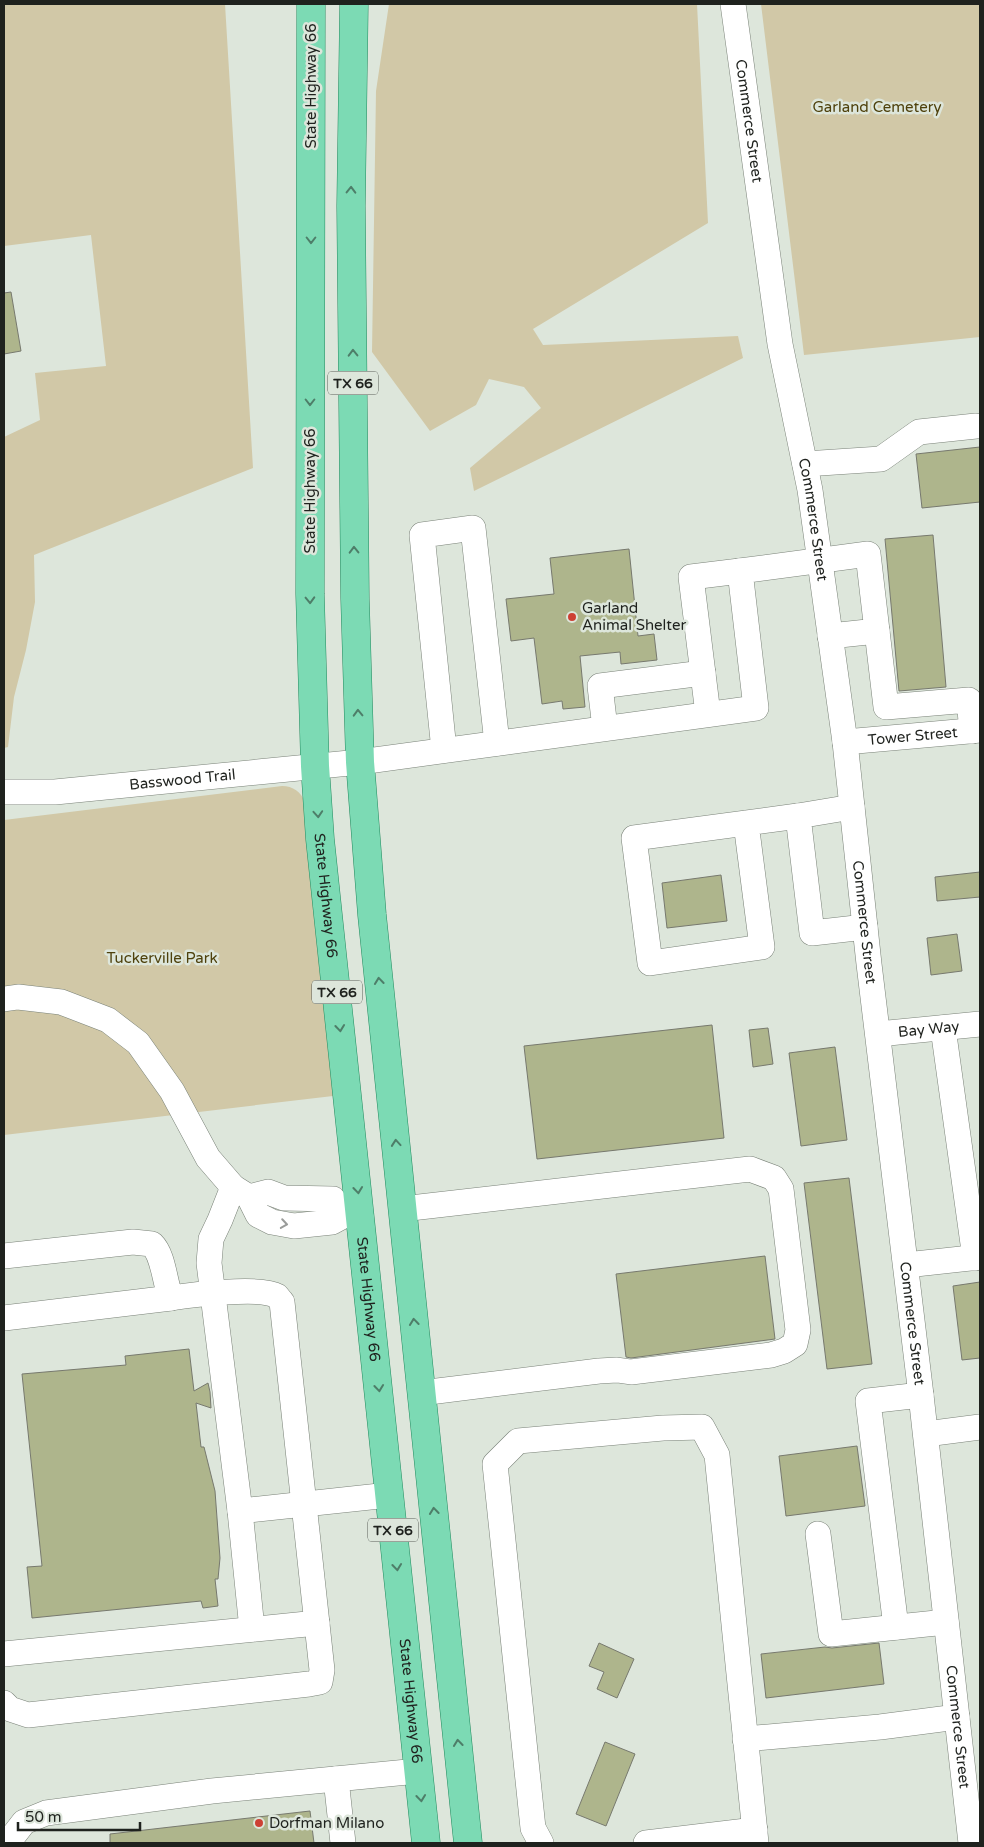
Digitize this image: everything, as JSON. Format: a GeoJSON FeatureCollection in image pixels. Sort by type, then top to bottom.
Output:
{"type":"FeatureCollection","features":[{"type":"Feature","properties":{"kind":"main road","name":"State Highway 66"},"geometry":{"type":"LineString","coordinates":[[311,4],[310,594],[315,766],[353,1216],[389,1495],[426,1843]]}},
{"type":"Feature","properties":{"kind":"main road","name":"TX 66"},"geometry":{"type":"LineString","coordinates":[[354,4],[351,216],[354,553],[360,762],[372,915],[468,1843]]}},
{"type":"Feature","properties":{"kind":"main road"},"geometry":{"type":"LineString","coordinates":[[353,1216],[402,1208]]}},
{"type":"Feature","properties":{"kind":"street","name":"Commerce Street"},"geometry":{"type":"LineString","coordinates":[[733,4],[780,344],[810,490],[845,742],[957,1717],[974,1808],[971,1843]]}},
{"type":"Feature","properties":{"kind":"street"},"geometry":{"type":"LineString","coordinates":[[805,464],[881,459],[919,432],[976,426]]}},
{"type":"Feature","properties":{"kind":"street"},"geometry":{"type":"LineString","coordinates":[[444,750],[422,535],[473,528],[497,743]]}},
{"type":"Feature","properties":{"kind":"street"},"geometry":{"type":"LineString","coordinates":[[708,714],[691,577],[868,554],[886,707],[968,700],[976,730]]}},
{"type":"Feature","properties":{"kind":"street","name":"Basswood Trail"},"geometry":{"type":"LineString","coordinates":[[4,792],[55,792],[360,762],[756,708],[740,571]]}},
{"type":"Feature","properties":{"kind":"street"},"geometry":{"type":"LineString","coordinates":[[830,636],[877,631]]}},
{"type":"Feature","properties":{"kind":"street"},"geometry":{"type":"LineString","coordinates":[[605,728],[600,686],[703,673]]}},
{"type":"Feature","properties":{"kind":"street","name":"Tower Street"},"geometry":{"type":"LineString","coordinates":[[845,742],[976,730]]}},
{"type":"Feature","properties":{"kind":"street"},"geometry":{"type":"LineString","coordinates":[[746,823],[762,948],[650,963],[634,838],[852,807]]}},
{"type":"Feature","properties":{"kind":"street"},"geometry":{"type":"LineString","coordinates":[[798,816],[812,933],[865,927]]}},
{"type":"Feature","properties":{"kind":"street"},"geometry":{"type":"LineString","coordinates":[[4,999],[18,997],[61,1002],[108,1020],[138,1043],[172,1091],[208,1158],[241,1192],[258,1215],[272,1222],[294,1226],[332,1222],[353,1216]]}},
{"type":"Feature","properties":{"kind":"street","name":"Bay Way"},"geometry":{"type":"LineString","coordinates":[[878,1034],[980,1024]]}},
{"type":"Feature","properties":{"kind":"street"},"geometry":{"type":"LineString","coordinates":[[906,1265],[978,1258],[943,1028]]}},
{"type":"Feature","properties":{"kind":"street"},"geometry":{"type":"LineString","coordinates":[[402,1208],[750,1169],[774,1178],[781,1189],[798,1330],[795,1344],[771,1356],[630,1372],[617,1370],[599,1371],[421,1393]]}},
{"type":"Feature","properties":{"kind":"street"},"geometry":{"type":"LineString","coordinates":[[241,1192],[220,1220],[211,1239],[209,1263],[240,1511],[252,1629]]}},
{"type":"Feature","properties":{"kind":"street"},"geometry":{"type":"LineString","coordinates":[[4,1256],[133,1242],[152,1244],[159,1251],[165,1285],[171,1298]]}},
{"type":"Feature","properties":{"kind":"street"},"geometry":{"type":"LineString","coordinates":[[4,1318],[213,1292],[264,1293],[277,1296],[282,1302],[322,1670],[320,1682],[28,1715],[10,1709],[4,1704]]}},
{"type":"Feature","properties":{"kind":"street"},"geometry":{"type":"LineString","coordinates":[[896,1627],[868,1401],[921,1395]]}},
{"type":"Feature","properties":{"kind":"street"},"geometry":{"type":"LineString","coordinates":[[541,1843],[533,1828],[495,1464],[518,1441],[663,1428],[702,1427],[717,1456],[756,1837],[646,1843]]}},
{"type":"Feature","properties":{"kind":"street"},"geometry":{"type":"LineString","coordinates":[[926,1434],[980,1427]]}},
{"type":"Feature","properties":{"kind":"street"},"geometry":{"type":"LineString","coordinates":[[240,1511],[389,1495]]}},
{"type":"Feature","properties":{"kind":"street"},"geometry":{"type":"LineString","coordinates":[[818,1534],[831,1634],[946,1622]]}},
{"type":"Feature","properties":{"kind":"street"},"geometry":{"type":"LineString","coordinates":[[4,1654],[317,1623]]}},
{"type":"Feature","properties":{"kind":"street"},"geometry":{"type":"LineString","coordinates":[[745,1739],[880,1727],[957,1717]]}},
{"type":"Feature","properties":{"kind":"street"},"geometry":{"type":"LineString","coordinates":[[9,1843],[24,1822],[46,1814],[212,1791],[418,1771]]}},
{"type":"Feature","properties":{"kind":"street"},"geometry":{"type":"LineString","coordinates":[[336,1779],[343,1843]]}},
{"type":"Feature","properties":{"kind":"green space"},"geometry":{"type":"Polygon","coordinates":[[[4,4],[225,4],[253,468],[34,555],[35,602],[26,650],[14,697],[8,747],[4,748],[4,437],[40,420],[35,373],[106,366],[91,235],[4,246],[4,4]]]}},
{"type":"Feature","properties":{"kind":"green space"},"geometry":{"type":"Polygon","coordinates":[[[389,4],[697,4],[708,223],[533,329],[543,345],[738,336],[743,358],[474,491],[470,468],[541,408],[524,387],[489,379],[476,405],[430,431],[372,352],[376,91],[389,4]]]}},
{"type":"Feature","properties":{"kind":"green space","name":"Garland Cemetery"},"geometry":{"type":"Polygon","coordinates":[[[761,4],[980,4],[980,337],[804,355],[761,4]]]}},
{"type":"Feature","properties":{"kind":"green space","name":"Tuckerville Park"},"geometry":{"type":"Polygon","coordinates":[[[282,786],[296,790],[305,802],[333,1096],[4,1135],[4,820],[282,786]]]}},
{"type":"Feature","properties":{"kind":"building"},"geometry":{"type":"Polygon","coordinates":[[[11,292],[21,351],[4,354],[4,293],[11,292]]]}},
{"type":"Feature","properties":{"kind":"building"},"geometry":{"type":"Polygon","coordinates":[[[980,447],[980,502],[922,508],[916,454],[980,447]]]}},
{"type":"Feature","properties":{"kind":"building"},"geometry":{"type":"Polygon","coordinates":[[[933,535],[946,687],[899,691],[885,539],[933,535]]]}},
{"type":"Feature","properties":{"kind":"building","name":"Garland Animal Shelter"},"geometry":{"type":"Polygon","coordinates":[[[629,549],[638,636],[654,634],[657,660],[621,664],[620,652],[580,656],[585,707],[563,709],[562,701],[542,704],[534,638],[511,641],[506,599],[554,594],[550,558],[629,549]]]}},
{"type":"Feature","properties":{"kind":"building"},"geometry":{"type":"Polygon","coordinates":[[[980,872],[980,897],[937,901],[935,877],[980,872]]]}},
{"type":"Feature","properties":{"kind":"building"},"geometry":{"type":"Polygon","coordinates":[[[721,875],[727,921],[667,928],[662,883],[721,875]]]}},
{"type":"Feature","properties":{"kind":"building"},"geometry":{"type":"Polygon","coordinates":[[[957,934],[962,971],[931,975],[927,938],[957,934]]]}},
{"type":"Feature","properties":{"kind":"building"},"geometry":{"type":"Polygon","coordinates":[[[712,1025],[724,1138],[537,1159],[524,1046],[712,1025]]]}},
{"type":"Feature","properties":{"kind":"building"},"geometry":{"type":"Polygon","coordinates":[[[768,1028],[773,1064],[753,1067],[749,1030],[768,1028]]]}},
{"type":"Feature","properties":{"kind":"building"},"geometry":{"type":"Polygon","coordinates":[[[835,1047],[847,1140],[801,1146],[789,1053],[835,1047]]]}},
{"type":"Feature","properties":{"kind":"building"},"geometry":{"type":"Polygon","coordinates":[[[849,1178],[872,1364],[827,1369],[804,1183],[849,1178]]]}},
{"type":"Feature","properties":{"kind":"building"},"geometry":{"type":"Polygon","coordinates":[[[765,1256],[775,1339],[631,1358],[626,1357],[616,1274],[765,1256]]]}},
{"type":"Feature","properties":{"kind":"building"},"geometry":{"type":"Polygon","coordinates":[[[980,1282],[980,1358],[962,1360],[953,1286],[980,1282]]]}},
{"type":"Feature","properties":{"kind":"building"},"geometry":{"type":"Polygon","coordinates":[[[189,1349],[194,1391],[208,1383],[210,1392],[211,1408],[196,1403],[201,1447],[204,1447],[215,1491],[220,1558],[218,1579],[215,1579],[218,1606],[203,1608],[201,1601],[32,1618],[27,1567],[42,1566],[22,1374],[126,1365],[125,1356],[189,1349]]]}},
{"type":"Feature","properties":{"kind":"building"},"geometry":{"type":"Polygon","coordinates":[[[857,1446],[865,1506],[786,1516],[779,1456],[857,1446]]]}},
{"type":"Feature","properties":{"kind":"building"},"geometry":{"type":"Polygon","coordinates":[[[599,1643],[634,1659],[617,1698],[597,1689],[604,1672],[589,1666],[599,1643]]]}},
{"type":"Feature","properties":{"kind":"building"},"geometry":{"type":"Polygon","coordinates":[[[879,1643],[884,1684],[766,1698],[761,1654],[879,1643]]]}},
{"type":"Feature","properties":{"kind":"building"},"geometry":{"type":"Polygon","coordinates":[[[605,1742],[635,1754],[606,1826],[576,1814],[605,1742]]]}},
{"type":"Feature","properties":{"kind":"building","name":"Dorfman Milano"},"geometry":{"type":"Polygon","coordinates":[[[310,1811],[314,1843],[110,1843],[110,1834],[310,1811]]]}},
{"type":"Feature","properties":{"kind":"place","name":"Garland Animal Shelter"},"geometry":{"type":"Point","coordinates":[572,617]}},
{"type":"Feature","properties":{"kind":"place","name":"Dorfman Milano"},"geometry":{"type":"Point","coordinates":[259,1823]}}]}
